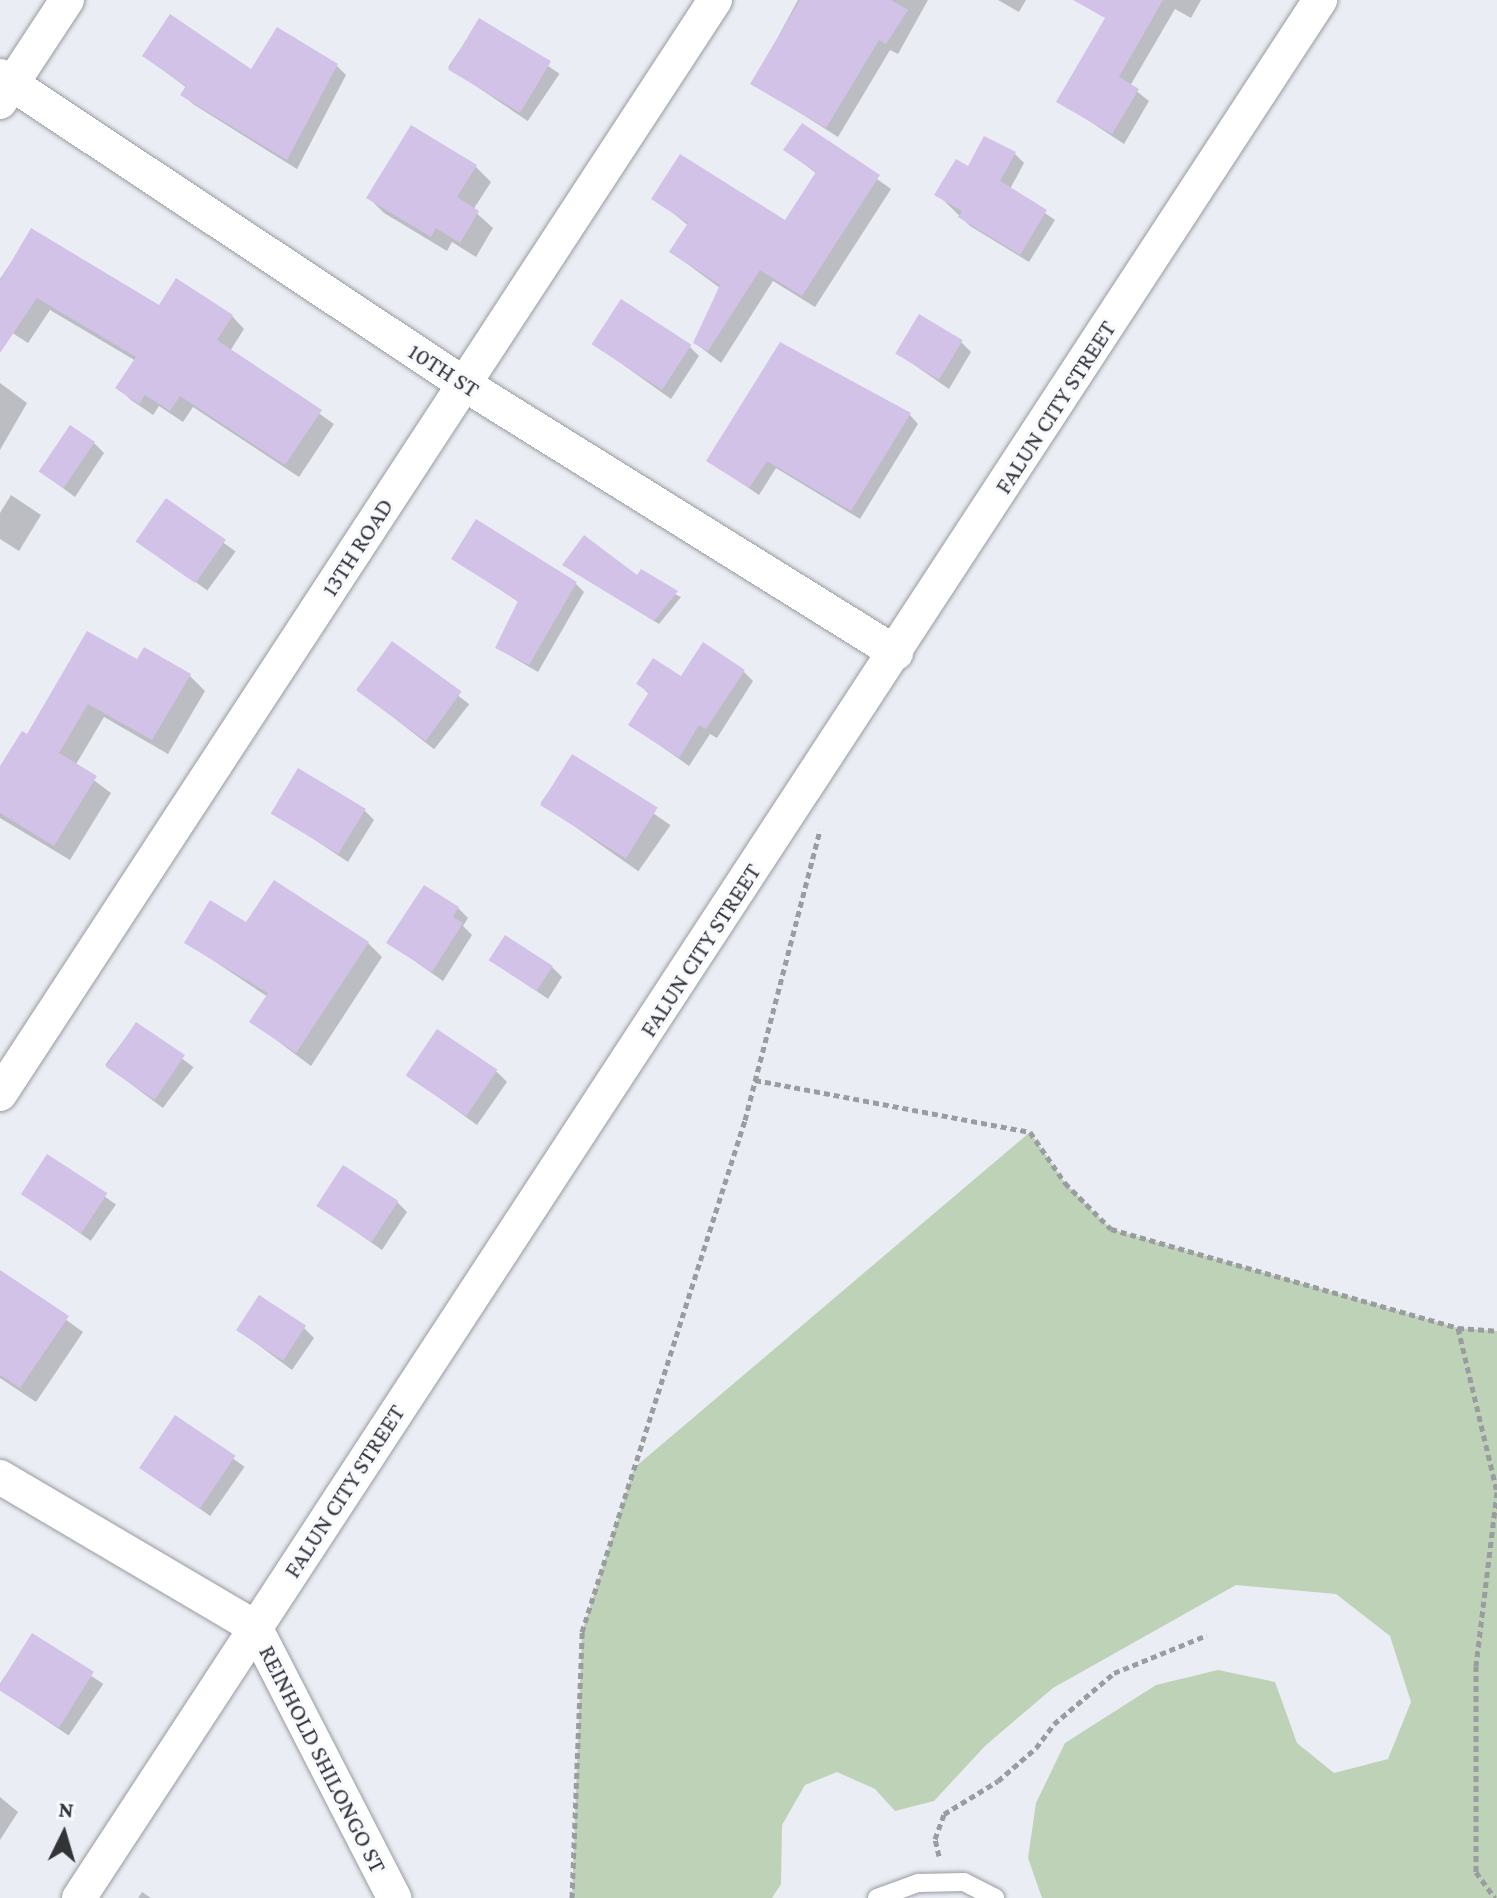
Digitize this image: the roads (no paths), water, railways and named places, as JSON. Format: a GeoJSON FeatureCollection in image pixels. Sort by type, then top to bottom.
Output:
{"type":"FeatureCollection","features":[{"type":"Feature","properties":{"kind":"street"},"geometry":{"type":"LineString","coordinates":[[4,87],[67,0]]}},
{"type":"Feature","properties":{"kind":"street","name":"13TH ROAD"},"geometry":{"type":"LineString","coordinates":[[0,1094],[715,0]]}},
{"type":"Feature","properties":{"kind":"street","name":"FALUN CITY STREET"},"geometry":{"type":"LineString","coordinates":[[79,1898],[896,653],[1320,0]]}},
{"type":"Feature","properties":{"kind":"street","name":"10TH ST"},"geometry":{"type":"LineString","coordinates":[[4,87],[464,384],[896,653]]}},
{"type":"Feature","properties":{"kind":"street","name":"REINHOLD SHILONGO ST"},"geometry":{"type":"LineString","coordinates":[[0,1477],[255,1627],[394,1898]]}},
{"type":"Feature","properties":{"kind":"lane"},"geometry":{"type":"LineString","coordinates":[[877,1898],[918,1883],[964,1882],[995,1898]]}}]}
